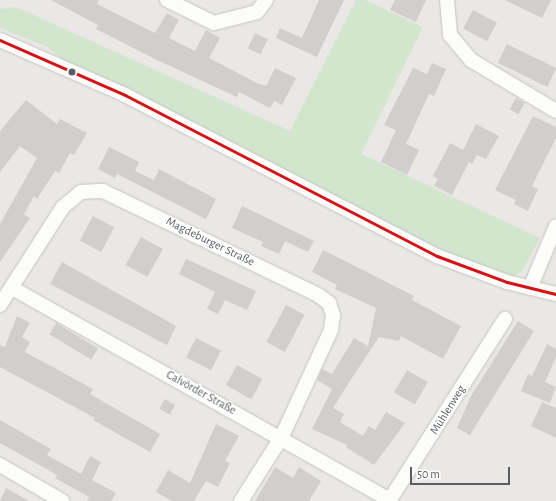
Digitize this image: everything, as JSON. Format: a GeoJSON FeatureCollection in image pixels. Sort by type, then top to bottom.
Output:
{"type":"FeatureCollection","features":[{"type":"Feature","properties":{"kind":"street"},"geometry":{"type":"LineString","coordinates":[[167,0],[214,23],[256,12],[266,0]]}},
{"type":"Feature","properties":{"kind":"street"},"geometry":{"type":"LineString","coordinates":[[447,0],[450,35],[471,60],[556,111]]}},
{"type":"Feature","properties":{"kind":"street"},"geometry":{"type":"LineString","coordinates":[[0,40],[126,95],[437,256],[530,288],[556,294]]}},
{"type":"Feature","properties":{"kind":"street","name":"Magdeburger Straße"},"geometry":{"type":"LineString","coordinates":[[0,305],[63,207],[81,192],[103,192],[318,294],[329,303],[333,315],[331,330],[281,438],[241,501]]}},
{"type":"Feature","properties":{"kind":"street"},"geometry":{"type":"LineString","coordinates":[[530,288],[556,226]]}},
{"type":"Feature","properties":{"kind":"street","name":"Calvörder Straße"},"geometry":{"type":"LineString","coordinates":[[12,288],[281,438],[390,501]]}},
{"type":"Feature","properties":{"kind":"street","name":"Mühlenweg"},"geometry":{"type":"LineString","coordinates":[[390,501],[505,319]]}},
{"type":"Feature","properties":{"kind":"street"},"geometry":{"type":"LineString","coordinates":[[0,464],[62,501]]}},
{"type":"Feature","properties":{"kind":"green space"},"geometry":{"type":"Polygon","coordinates":[[[356,0],[365,0],[423,27],[361,154],[540,238],[522,271],[507,282],[437,256],[75,72],[48,47],[0,28],[0,9],[16,7],[290,131],[356,0]]]}},
{"type":"Feature","properties":{"kind":"building"},"geometry":{"type":"Polygon","coordinates":[[[51,0],[99,0],[97,4],[155,33],[167,13],[179,20],[169,38],[195,51],[206,30],[220,38],[209,58],[259,84],[266,86],[275,68],[296,78],[282,105],[274,101],[270,108],[239,92],[237,97],[159,61],[96,29],[98,25],[51,0]]]}},
{"type":"Feature","properties":{"kind":"building"},"geometry":{"type":"Polygon","coordinates":[[[319,0],[344,0],[317,57],[276,38],[280,28],[302,38],[319,0]]]}},
{"type":"Feature","properties":{"kind":"building"},"geometry":{"type":"Polygon","coordinates":[[[395,0],[426,0],[416,22],[390,10],[395,0]]]}},
{"type":"Feature","properties":{"kind":"building"},"geometry":{"type":"Polygon","coordinates":[[[505,0],[551,0],[542,18],[505,0]]]}},
{"type":"Feature","properties":{"kind":"building"},"geometry":{"type":"Polygon","coordinates":[[[473,10],[497,23],[487,41],[463,29],[473,10]]]}},
{"type":"Feature","properties":{"kind":"building"},"geometry":{"type":"Polygon","coordinates":[[[255,33],[268,39],[261,54],[248,48],[255,33]]]}},
{"type":"Feature","properties":{"kind":"building"},"geometry":{"type":"Polygon","coordinates":[[[507,44],[556,68],[547,87],[498,63],[507,44]]]}},
{"type":"Feature","properties":{"kind":"building"},"geometry":{"type":"Polygon","coordinates":[[[432,63],[446,69],[434,96],[429,94],[406,144],[419,150],[407,175],[381,162],[396,130],[384,125],[413,68],[427,74],[432,63]]]}},
{"type":"Feature","properties":{"kind":"building"},"geometry":{"type":"Polygon","coordinates":[[[516,98],[525,103],[518,114],[510,109],[516,98]]]}},
{"type":"Feature","properties":{"kind":"building"},"geometry":{"type":"Polygon","coordinates":[[[26,100],[57,124],[60,119],[87,133],[74,155],[70,153],[59,173],[55,171],[37,199],[34,196],[24,214],[30,218],[0,262],[0,224],[37,158],[20,146],[0,172],[0,131],[26,100]]]}},
{"type":"Feature","properties":{"kind":"building"},"geometry":{"type":"Polygon","coordinates":[[[533,116],[556,127],[556,138],[532,186],[538,189],[528,211],[514,204],[516,200],[495,190],[533,116]]]}},
{"type":"Feature","properties":{"kind":"building"},"geometry":{"type":"Polygon","coordinates":[[[476,124],[499,136],[486,159],[477,155],[472,164],[469,162],[452,195],[434,186],[438,179],[433,176],[450,143],[463,150],[476,124]]]}},
{"type":"Feature","properties":{"kind":"building"},"geometry":{"type":"Polygon","coordinates":[[[109,147],[139,162],[135,171],[154,180],[159,169],[216,199],[206,219],[117,174],[115,178],[98,169],[109,147]]]}},
{"type":"Feature","properties":{"kind":"building"},"geometry":{"type":"Polygon","coordinates":[[[242,206],[314,241],[308,252],[285,241],[279,254],[261,246],[263,242],[232,228],[242,206]]]}},
{"type":"Feature","properties":{"kind":"building"},"geometry":{"type":"Polygon","coordinates":[[[93,216],[114,227],[101,252],[80,241],[93,216]]]}},
{"type":"Feature","properties":{"kind":"building"},"geometry":{"type":"Polygon","coordinates":[[[141,237],[163,249],[147,277],[125,265],[141,237]]]}},
{"type":"Feature","properties":{"kind":"building"},"geometry":{"type":"Polygon","coordinates":[[[323,250],[414,296],[412,300],[461,326],[443,359],[401,336],[399,341],[379,337],[348,384],[333,408],[344,414],[340,422],[363,436],[369,426],[375,430],[386,412],[405,423],[374,465],[346,447],[347,445],[312,429],[332,389],[317,380],[322,369],[332,374],[354,338],[368,346],[376,308],[335,289],[337,285],[312,272],[323,250]]]}},
{"type":"Feature","properties":{"kind":"building"},"geometry":{"type":"Polygon","coordinates":[[[186,259],[256,291],[247,310],[225,300],[218,314],[207,309],[215,292],[179,274],[186,259]]]}},
{"type":"Feature","properties":{"kind":"building"},"geometry":{"type":"Polygon","coordinates":[[[62,262],[176,326],[167,345],[50,284],[62,262]]]}},
{"type":"Feature","properties":{"kind":"building"},"geometry":{"type":"Polygon","coordinates":[[[286,305],[305,315],[285,352],[266,342],[286,305]]]}},
{"type":"Feature","properties":{"kind":"building"},"geometry":{"type":"Polygon","coordinates":[[[17,316],[30,323],[22,337],[30,342],[25,352],[93,389],[90,394],[160,434],[150,452],[93,420],[95,418],[0,367],[0,345],[5,347],[17,316]]]}},
{"type":"Feature","properties":{"kind":"building"},"geometry":{"type":"Polygon","coordinates":[[[518,321],[534,331],[470,435],[457,428],[471,396],[518,321]]]}},
{"type":"Feature","properties":{"kind":"building"},"geometry":{"type":"Polygon","coordinates":[[[56,323],[98,348],[91,359],[49,334],[56,323]]]}},
{"type":"Feature","properties":{"kind":"building"},"geometry":{"type":"Polygon","coordinates":[[[196,338],[221,351],[211,370],[186,358],[196,338]]]}},
{"type":"Feature","properties":{"kind":"building"},"geometry":{"type":"Polygon","coordinates":[[[547,344],[556,349],[556,357],[545,382],[556,387],[550,403],[521,391],[528,374],[532,376],[547,344]]]}},
{"type":"Feature","properties":{"kind":"building"},"geometry":{"type":"Polygon","coordinates":[[[237,365],[262,379],[251,399],[226,385],[237,365]]]}},
{"type":"Feature","properties":{"kind":"building"},"geometry":{"type":"Polygon","coordinates":[[[407,370],[428,382],[415,405],[394,393],[407,370]]]}},
{"type":"Feature","properties":{"kind":"building"},"geometry":{"type":"Polygon","coordinates":[[[165,399],[175,405],[170,415],[159,408],[165,399]]]}},
{"type":"Feature","properties":{"kind":"building"},"geometry":{"type":"Polygon","coordinates":[[[542,402],[556,408],[556,438],[531,426],[542,402]]]}},
{"type":"Feature","properties":{"kind":"building"},"geometry":{"type":"Polygon","coordinates":[[[0,420],[51,449],[47,455],[81,474],[90,456],[101,462],[92,480],[116,493],[111,501],[87,501],[89,497],[55,478],[57,475],[0,443],[0,420]]]}},
{"type":"Feature","properties":{"kind":"building"},"geometry":{"type":"Polygon","coordinates":[[[216,424],[239,436],[225,461],[230,463],[218,487],[206,481],[194,501],[172,501],[156,492],[168,470],[190,483],[216,424]]]}},
{"type":"Feature","properties":{"kind":"building"},"geometry":{"type":"Polygon","coordinates":[[[275,467],[293,478],[299,467],[321,481],[309,501],[255,501],[275,467]]]}},
{"type":"Feature","properties":{"kind":"building"},"geometry":{"type":"Polygon","coordinates":[[[6,488],[29,501],[0,501],[6,488]]]}},
{"type":"Feature","properties":{"kind":"transit line"},"geometry":{"type":"LineString","coordinates":[[0,40],[125,95],[437,256],[507,282],[556,294]]}}]}
